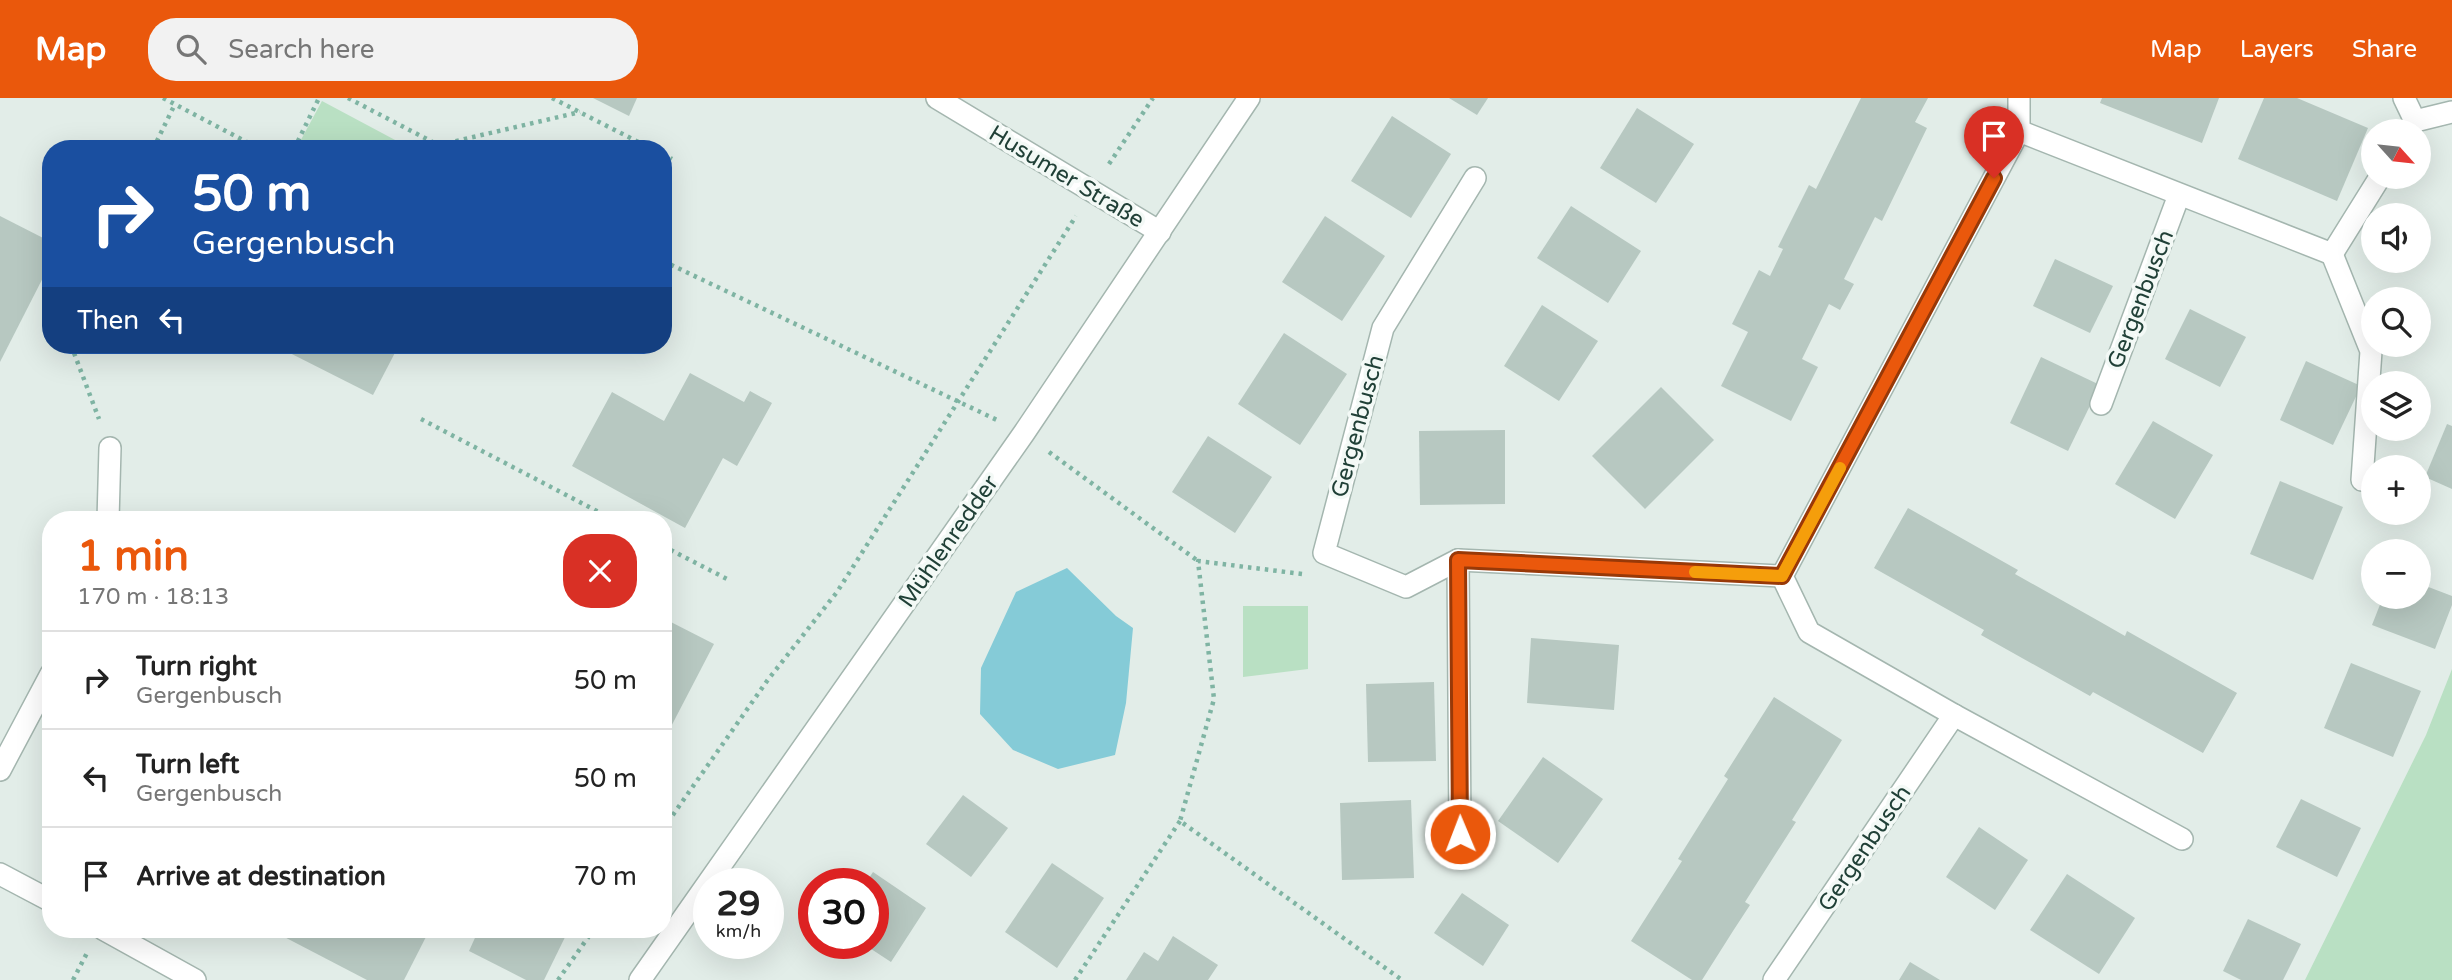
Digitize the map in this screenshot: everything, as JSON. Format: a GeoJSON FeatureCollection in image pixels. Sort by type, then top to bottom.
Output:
{"type":"FeatureCollection","features":[{"type":"Feature","properties":{"kind":"street","name":"Husumer Straße"},"geometry":{"type":"LineString","coordinates":[[937,98],[1160,232]]}},
{"type":"Feature","properties":{"kind":"street","name":"Mühlenredder"},"geometry":{"type":"LineString","coordinates":[[672,934],[1024,433],[1249,98]]}},
{"type":"Feature","properties":{"kind":"street"},"geometry":{"type":"LineString","coordinates":[[1782,576],[2019,131],[2020,98]]}},
{"type":"Feature","properties":{"kind":"street"},"geometry":{"type":"LineString","coordinates":[[2404,98],[2410,119]]}},
{"type":"Feature","properties":{"kind":"street"},"geometry":{"type":"LineString","coordinates":[[2431,119],[2452,112]]}},
{"type":"Feature","properties":{"kind":"street"},"geometry":{"type":"LineString","coordinates":[[2019,131],[2332,254],[2371,351],[2364,455]]}},
{"type":"Feature","properties":{"kind":"street","name":"Gergenbusch"},"geometry":{"type":"LineString","coordinates":[[1458,560],[1406,587],[1324,553],[1383,328],[1475,178]]}},
{"type":"Feature","properties":{"kind":"street"},"geometry":{"type":"LineString","coordinates":[[2332,254],[2373,189]]}},
{"type":"Feature","properties":{"kind":"street","name":"Gergenbusch"},"geometry":{"type":"LineString","coordinates":[[2101,404],[2179,195]]}},
{"type":"Feature","properties":{"kind":"street"},"geometry":{"type":"LineString","coordinates":[[107,511],[110,448]]}},
{"type":"Feature","properties":{"kind":"street"},"geometry":{"type":"LineString","coordinates":[[1460,834],[1458,560],[1782,576]]}},
{"type":"Feature","properties":{"kind":"street"},"geometry":{"type":"LineString","coordinates":[[1782,576],[1810,632],[1954,715],[2182,839]]}},
{"type":"Feature","properties":{"kind":"street"},"geometry":{"type":"LineString","coordinates":[[0,770],[42,691]]}},
{"type":"Feature","properties":{"kind":"street","name":"Gergenbusch"},"geometry":{"type":"LineString","coordinates":[[1774,980],[1954,715]]}},
{"type":"Feature","properties":{"kind":"street"},"geometry":{"type":"LineString","coordinates":[[0,874],[42,896]]}},
{"type":"Feature","properties":{"kind":"street"},"geometry":{"type":"LineString","coordinates":[[119,938],[195,980]]}},
{"type":"Feature","properties":{"kind":"street","name":"Mühlenredder"},"geometry":{"type":"LineString","coordinates":[[640,980],[669,938]]}},
{"type":"Feature","properties":{"kind":"path"},"geometry":{"type":"LineString","coordinates":[[163,98],[243,140]]}},
{"type":"Feature","properties":{"kind":"path"},"geometry":{"type":"LineString","coordinates":[[298,140],[319,98]]}},
{"type":"Feature","properties":{"kind":"path"},"geometry":{"type":"LineString","coordinates":[[348,98],[429,140]]}},
{"type":"Feature","properties":{"kind":"path"},"geometry":{"type":"LineString","coordinates":[[552,98],[634,140]]}},
{"type":"Feature","properties":{"kind":"path"},"geometry":{"type":"LineString","coordinates":[[672,817],[766,681],[837,592],[1153,98]]}},
{"type":"Feature","properties":{"kind":"path"},"geometry":{"type":"LineString","coordinates":[[157,140],[175,104]]}},
{"type":"Feature","properties":{"kind":"path"},"geometry":{"type":"LineString","coordinates":[[460,140],[580,112]]}},
{"type":"Feature","properties":{"kind":"path"},"geometry":{"type":"LineString","coordinates":[[672,265],[1024,433],[1198,561],[1315,576]]}},
{"type":"Feature","properties":{"kind":"path"},"geometry":{"type":"LineString","coordinates":[[74,354],[110,448]]}},
{"type":"Feature","properties":{"kind":"path"},"geometry":{"type":"LineString","coordinates":[[421,419],[597,511]]}},
{"type":"Feature","properties":{"kind":"path"},"geometry":{"type":"LineString","coordinates":[[672,550],[729,580]]}},
{"type":"Feature","properties":{"kind":"path"},"geometry":{"type":"LineString","coordinates":[[1075,980],[1180,821],[1214,699],[1198,561]]}},
{"type":"Feature","properties":{"kind":"path"},"geometry":{"type":"LineString","coordinates":[[1180,821],[1402,980]]}},
{"type":"Feature","properties":{"kind":"path"},"geometry":{"type":"LineString","coordinates":[[558,980],[588,938]]}},
{"type":"Feature","properties":{"kind":"green space"},"geometry":{"type":"Polygon","coordinates":[[[322,101],[395,140],[301,140],[322,101]]]}},
{"type":"Feature","properties":{"kind":"green space"},"geometry":{"type":"Polygon","coordinates":[[[1243,606],[1308,606],[1308,669],[1243,677],[1243,606]]]}},
{"type":"Feature","properties":{"kind":"green space"},"geometry":{"type":"Polygon","coordinates":[[[2452,669],[2452,980],[2305,980],[2426,735],[2452,669]]]}},
{"type":"Feature","properties":{"kind":"water"},"geometry":{"type":"Polygon","coordinates":[[[1067,568],[1116,616],[1133,628],[1126,703],[1115,755],[1058,769],[1013,750],[980,714],[981,668],[1016,592],[1067,568]]]}},
{"type":"Feature","properties":{"kind":"building"},"geometry":{"type":"Polygon","coordinates":[[[593,98],[637,98],[629,116],[593,98]]]}},
{"type":"Feature","properties":{"kind":"building"},"geometry":{"type":"Polygon","coordinates":[[[1449,98],[1488,98],[1477,115],[1449,98]]]}},
{"type":"Feature","properties":{"kind":"building"},"geometry":{"type":"Polygon","coordinates":[[[1861,98],[1928,98],[1915,122],[1927,128],[1882,221],[1875,217],[1844,279],[1854,284],[1840,310],[1829,304],[1802,359],[1818,367],[1791,421],[1721,386],[1748,332],[1732,324],[1759,270],[1770,276],[1783,249],[1778,247],[1809,185],[1816,189],[1861,98]]]}},
{"type":"Feature","properties":{"kind":"building"},"geometry":{"type":"Polygon","coordinates":[[[2102,98],[2219,98],[2202,143],[2100,103],[2102,98]]]}},
{"type":"Feature","properties":{"kind":"building"},"geometry":{"type":"Polygon","coordinates":[[[2264,98],[2297,98],[2361,125],[2361,144],[2337,201],[2238,159],[2264,98]]]}},
{"type":"Feature","properties":{"kind":"building"},"geometry":{"type":"Polygon","coordinates":[[[1637,108],[1694,144],[1656,203],[1600,168],[1637,108]]]}},
{"type":"Feature","properties":{"kind":"building"},"geometry":{"type":"Polygon","coordinates":[[[1392,116],[1451,154],[1411,218],[1351,181],[1392,116]]]}},
{"type":"Feature","properties":{"kind":"building"},"geometry":{"type":"Polygon","coordinates":[[[1571,206],[1641,251],[1608,303],[1537,258],[1571,206]]]}},
{"type":"Feature","properties":{"kind":"building"},"geometry":{"type":"Polygon","coordinates":[[[0,216],[42,237],[42,280],[0,362],[0,216]]]}},
{"type":"Feature","properties":{"kind":"building"},"geometry":{"type":"Polygon","coordinates":[[[1325,216],[1385,256],[1342,321],[1282,282],[1325,216]]]}},
{"type":"Feature","properties":{"kind":"building"},"geometry":{"type":"Polygon","coordinates":[[[2055,259],[2113,286],[2090,333],[2033,306],[2055,259]]]}},
{"type":"Feature","properties":{"kind":"building"},"geometry":{"type":"Polygon","coordinates":[[[1542,305],[1598,341],[1559,401],[1504,366],[1542,305]]]}},
{"type":"Feature","properties":{"kind":"building"},"geometry":{"type":"Polygon","coordinates":[[[2190,309],[2246,337],[2220,387],[2165,359],[2190,309]]]}},
{"type":"Feature","properties":{"kind":"building"},"geometry":{"type":"Polygon","coordinates":[[[1284,333],[1347,374],[1300,445],[1238,404],[1284,333]]]}},
{"type":"Feature","properties":{"kind":"building"},"geometry":{"type":"Polygon","coordinates":[[[292,354],[394,354],[373,395],[292,354]]]}},
{"type":"Feature","properties":{"kind":"building"},"geometry":{"type":"Polygon","coordinates":[[[2041,357],[2100,385],[2068,451],[2010,423],[2041,357]]]}},
{"type":"Feature","properties":{"kind":"building"},"geometry":{"type":"Polygon","coordinates":[[[2306,361],[2361,386],[2333,445],[2280,420],[2306,361]]]}},
{"type":"Feature","properties":{"kind":"building"},"geometry":{"type":"Polygon","coordinates":[[[690,373],[744,402],[750,391],[772,403],[737,466],[723,458],[685,528],[672,521],[672,511],[654,511],[572,466],[612,392],[664,421],[690,373]]]}},
{"type":"Feature","properties":{"kind":"building"},"geometry":{"type":"Polygon","coordinates":[[[1661,387],[1714,440],[1645,509],[1592,456],[1661,387]]]}},
{"type":"Feature","properties":{"kind":"building"},"geometry":{"type":"Polygon","coordinates":[[[2153,421],[2213,455],[2175,519],[2115,484],[2153,421]]]}},
{"type":"Feature","properties":{"kind":"building"},"geometry":{"type":"Polygon","coordinates":[[[2447,424],[2452,426],[2452,489],[2431,480],[2431,463],[2447,424]]]}},
{"type":"Feature","properties":{"kind":"building"},"geometry":{"type":"Polygon","coordinates":[[[1505,430],[1505,504],[1420,505],[1419,431],[1505,430]]]}},
{"type":"Feature","properties":{"kind":"building"},"geometry":{"type":"Polygon","coordinates":[[[1208,436],[1272,477],[1235,533],[1172,492],[1208,436]]]}},
{"type":"Feature","properties":{"kind":"building"},"geometry":{"type":"Polygon","coordinates":[[[2280,481],[2343,507],[2313,580],[2250,554],[2280,481]]]}},
{"type":"Feature","properties":{"kind":"building"},"geometry":{"type":"Polygon","coordinates":[[[1908,508],[2018,570],[2015,574],[2125,636],[2127,631],[2237,693],[2203,753],[2093,692],[2090,696],[1981,635],[1984,630],[1874,568],[1908,508]]]}},
{"type":"Feature","properties":{"kind":"building"},"geometry":{"type":"Polygon","coordinates":[[[2431,588],[2452,596],[2452,605],[2435,649],[2372,625],[2378,609],[2431,609],[2431,588]]]}},
{"type":"Feature","properties":{"kind":"building"},"geometry":{"type":"Polygon","coordinates":[[[672,623],[714,644],[672,725],[672,623]]]}},
{"type":"Feature","properties":{"kind":"building"},"geometry":{"type":"Polygon","coordinates":[[[1531,638],[1619,645],[1614,710],[1527,703],[1531,638]]]}},
{"type":"Feature","properties":{"kind":"building"},"geometry":{"type":"Polygon","coordinates":[[[2351,663],[2421,691],[2393,757],[2324,728],[2351,663]]]}},
{"type":"Feature","properties":{"kind":"building"},"geometry":{"type":"Polygon","coordinates":[[[1434,682],[1436,761],[1368,762],[1366,684],[1434,682]]]}},
{"type":"Feature","properties":{"kind":"building"},"geometry":{"type":"Polygon","coordinates":[[[1774,697],[1842,740],[1792,820],[1796,822],[1745,902],[1750,905],[1702,980],[1692,980],[1631,941],[1682,861],[1678,859],[1728,779],[1724,776],[1774,697]]]}},
{"type":"Feature","properties":{"kind":"building"},"geometry":{"type":"Polygon","coordinates":[[[1543,757],[1603,799],[1558,863],[1498,821],[1543,757]]]}},
{"type":"Feature","properties":{"kind":"building"},"geometry":{"type":"Polygon","coordinates":[[[963,795],[1008,828],[971,877],[926,844],[963,795]]]}},
{"type":"Feature","properties":{"kind":"building"},"geometry":{"type":"Polygon","coordinates":[[[2301,799],[2361,828],[2337,877],[2276,847],[2301,799]]]}},
{"type":"Feature","properties":{"kind":"building"},"geometry":{"type":"Polygon","coordinates":[[[1411,800],[1414,878],[1342,880],[1340,803],[1411,800]]]}},
{"type":"Feature","properties":{"kind":"building"},"geometry":{"type":"Polygon","coordinates":[[[1979,827],[2028,860],[1995,910],[1946,877],[1979,827]]]}},
{"type":"Feature","properties":{"kind":"building"},"geometry":{"type":"Polygon","coordinates":[[[1052,863],[1104,898],[1057,968],[1005,932],[1052,863]]]}},
{"type":"Feature","properties":{"kind":"building"},"geometry":{"type":"Polygon","coordinates":[[[2067,874],[2135,918],[2099,974],[2030,930],[2067,874]]]}},
{"type":"Feature","properties":{"kind":"building"},"geometry":{"type":"Polygon","coordinates":[[[889,883],[926,908],[891,962],[886,959],[889,959],[889,883]]]}},
{"type":"Feature","properties":{"kind":"building"},"geometry":{"type":"Polygon","coordinates":[[[1462,893],[1509,925],[1483,966],[1434,933],[1462,893]]]}},
{"type":"Feature","properties":{"kind":"building"},"geometry":{"type":"Polygon","coordinates":[[[2248,919],[2301,944],[2283,980],[2241,980],[2223,971],[2248,919]]]}},
{"type":"Feature","properties":{"kind":"building"},"geometry":{"type":"Polygon","coordinates":[[[1173,936],[1218,965],[1208,980],[1126,980],[1144,952],[1158,961],[1173,936]]]}},
{"type":"Feature","properties":{"kind":"building"},"geometry":{"type":"Polygon","coordinates":[[[286,938],[425,938],[404,980],[367,980],[286,938]]]}},
{"type":"Feature","properties":{"kind":"building"},"geometry":{"type":"Polygon","coordinates":[[[475,938],[565,938],[544,980],[526,980],[469,951],[475,938]]]}},
{"type":"Feature","properties":{"kind":"building"},"geometry":{"type":"Polygon","coordinates":[[[1910,962],[1940,980],[1899,980],[1910,962]]]}},
{"type":"Feature","properties":{"kind":"slow traffic"},"geometry":{"type":"LineString","coordinates":[[1695,572],[1782,576],[1840,468]]}},
{"type":"Feature","properties":{"kind":"route"},"geometry":{"type":"LineString","coordinates":[[1460,834],[1458,560],[1782,576],[1994,178]]}}]}
